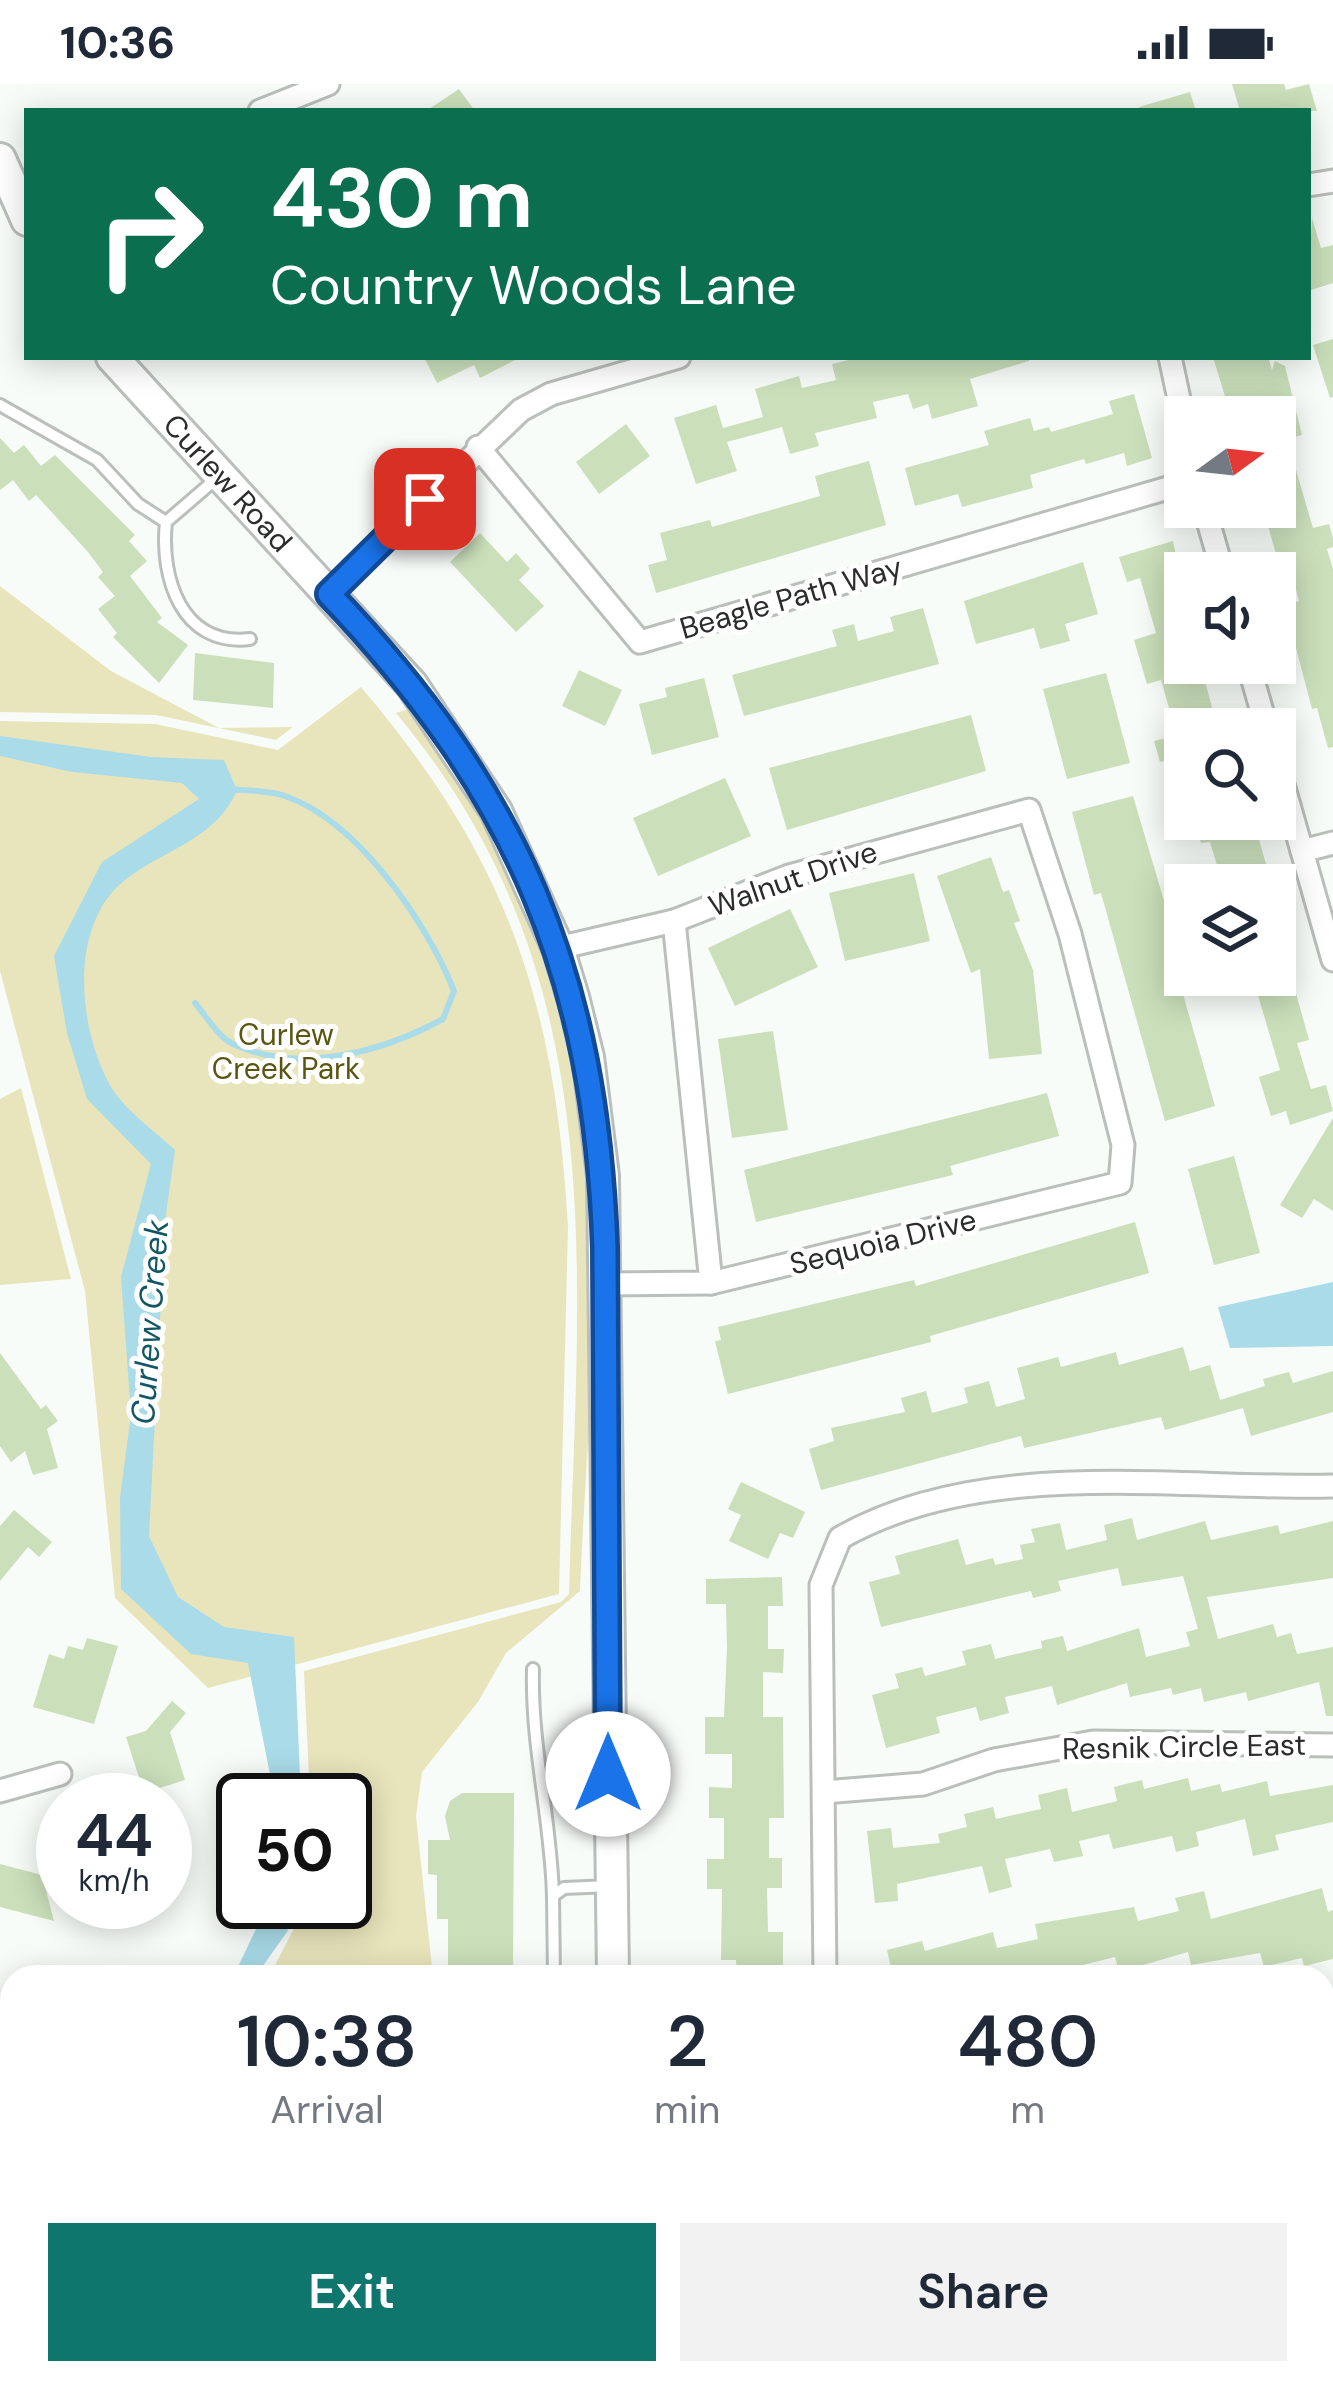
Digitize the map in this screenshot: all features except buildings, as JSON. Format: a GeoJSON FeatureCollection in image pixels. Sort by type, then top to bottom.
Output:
{"type":"FeatureCollection","features":[{"type":"Feature","properties":{"kind":"main road"},"geometry":{"type":"LineString","coordinates":[[11,169],[24,210]]}},
{"type":"Feature","properties":{"kind":"main road","name":"Curlew Road"},"geometry":{"type":"LineString","coordinates":[[115,360],[412,685],[452,739],[518,853],[558,948],[588,1057],[597,1114],[606,1284],[614,1965]]}},
{"type":"Feature","properties":{"kind":"street"},"geometry":{"type":"LineString","coordinates":[[268,108],[328,84]]}},
{"type":"Feature","properties":{"kind":"street"},"geometry":{"type":"LineString","coordinates":[[329,594],[521,410],[550,394],[669,360]]}},
{"type":"Feature","properties":{"kind":"street"},"geometry":{"type":"LineString","coordinates":[[1172,360],[1179,396]]}},
{"type":"Feature","properties":{"kind":"street","name":"Beagle Path Way"},"geometry":{"type":"LineString","coordinates":[[478,447],[640,642],[1164,489]]}},
{"type":"Feature","properties":{"kind":"street","name":"Walnut Drive"},"geometry":{"type":"LineString","coordinates":[[558,948],[674,921],[790,876],[1029,810],[1070,934],[1123,1145]]}},
{"type":"Feature","properties":{"kind":"street"},"geometry":{"type":"LineString","coordinates":[[1296,830],[1333,960]]}},
{"type":"Feature","properties":{"kind":"street"},"geometry":{"type":"LineString","coordinates":[[1302,851],[1333,843]]}},
{"type":"Feature","properties":{"kind":"street"},"geometry":{"type":"LineString","coordinates":[[674,921],[711,1283]]}},
{"type":"Feature","properties":{"kind":"street","name":"Sequoia Drive"},"geometry":{"type":"LineString","coordinates":[[606,1284],[711,1283],[1120,1183],[1123,1145]]}},
{"type":"Feature","properties":{"kind":"street"},"geometry":{"type":"LineString","coordinates":[[825,1965],[821,1585],[840,1538],[874,1520],[956,1498],[1084,1482],[1333,1486]]}},
{"type":"Feature","properties":{"kind":"street","name":"Resnik Circle East"},"geometry":{"type":"LineString","coordinates":[[824,1792],[908,1786],[994,1760],[1093,1742],[1333,1745]]}},
{"type":"Feature","properties":{"kind":"street"},"geometry":{"type":"LineString","coordinates":[[0,1791],[36,1781]]}},
{"type":"Feature","properties":{"kind":"lane"},"geometry":{"type":"LineString","coordinates":[[0,405],[97,460],[138,503],[166,522]]}},
{"type":"Feature","properties":{"kind":"lane"},"geometry":{"type":"LineString","coordinates":[[220,476],[166,522],[163,548],[176,606],[201,626],[234,641],[250,639]]}},
{"type":"Feature","properties":{"kind":"lane"},"geometry":{"type":"LineString","coordinates":[[533,1669],[531,1733],[552,1852],[554,1965]]}},
{"type":"Feature","properties":{"kind":"lane"},"geometry":{"type":"LineString","coordinates":[[554,1896],[564,1888],[613,1886]]}},
{"type":"Feature","properties":{"kind":"green space"},"geometry":{"type":"Polygon","coordinates":[[[0,586],[111,671],[219,728],[293,727],[276,740],[156,715],[0,712],[0,586]]]}},
{"type":"Feature","properties":{"kind":"green space","name":"Curlew Creek Park"},"geometry":{"type":"Polygon","coordinates":[[[361,687],[412,751],[488,874],[536,1002],[551,1071],[568,1226],[559,1594],[208,1688],[115,1598],[85,1291],[0,971],[0,721],[155,724],[278,750],[361,687]]]}},
{"type":"Feature","properties":{"kind":"green space"},"geometry":{"type":"Polygon","coordinates":[[[415,707],[503,850],[547,953],[577,1061],[592,1175],[594,1234],[593,1353],[580,1591],[506,1653],[478,1702],[422,1772],[416,1816],[432,1965],[276,1965],[294,1929],[372,1929],[372,1773],[309,1773],[304,1671],[561,1602],[569,1594],[577,1358],[569,1132],[550,1024],[518,917],[467,814],[396,713],[415,707]]]}},
{"type":"Feature","properties":{"kind":"green space"},"geometry":{"type":"Polygon","coordinates":[[[21,1088],[71,1279],[0,1285],[0,1099],[21,1088]]]}},
{"type":"Feature","properties":{"kind":"water","name":"Curlew Creek"},"geometry":{"type":"Polygon","coordinates":[[[0,736],[151,757],[224,760],[237,790],[228,807],[203,832],[140,869],[107,899],[94,923],[84,978],[91,1035],[110,1085],[175,1150],[165,1221],[149,1536],[178,1597],[224,1627],[294,1637],[300,1773],[270,1773],[248,1663],[191,1654],[121,1589],[120,1498],[131,1414],[121,1277],[151,1164],[87,1099],[67,1033],[54,956],[102,862],[199,799],[182,783],[72,772],[0,756],[0,736]]]}},
{"type":"Feature","properties":{"kind":"water"},"geometry":{"type":"Polygon","coordinates":[[[1333,1282],[1333,1346],[1230,1348],[1218,1307],[1333,1282]]]}},
{"type":"Feature","properties":{"kind":"water"},"geometry":{"type":"Polygon","coordinates":[[[256,1929],[288,1929],[287,1932],[264,1965],[239,1965],[256,1929]]]}},
{"type":"Feature","properties":{"kind":"waterway"},"geometry":{"type":"LineString","coordinates":[[195,1003],[233,1044],[286,1058],[313,1058],[368,1050],[419,1031],[443,1019],[454,991],[408,906],[338,827],[285,796],[229,789]]}},
{"type":"Feature","properties":{"kind":"route"},"geometry":{"type":"LineString","coordinates":[[425,499],[329,594],[412,685],[496,811],[558,948],[588,1057],[603,1176],[608,1774]]}}]}
